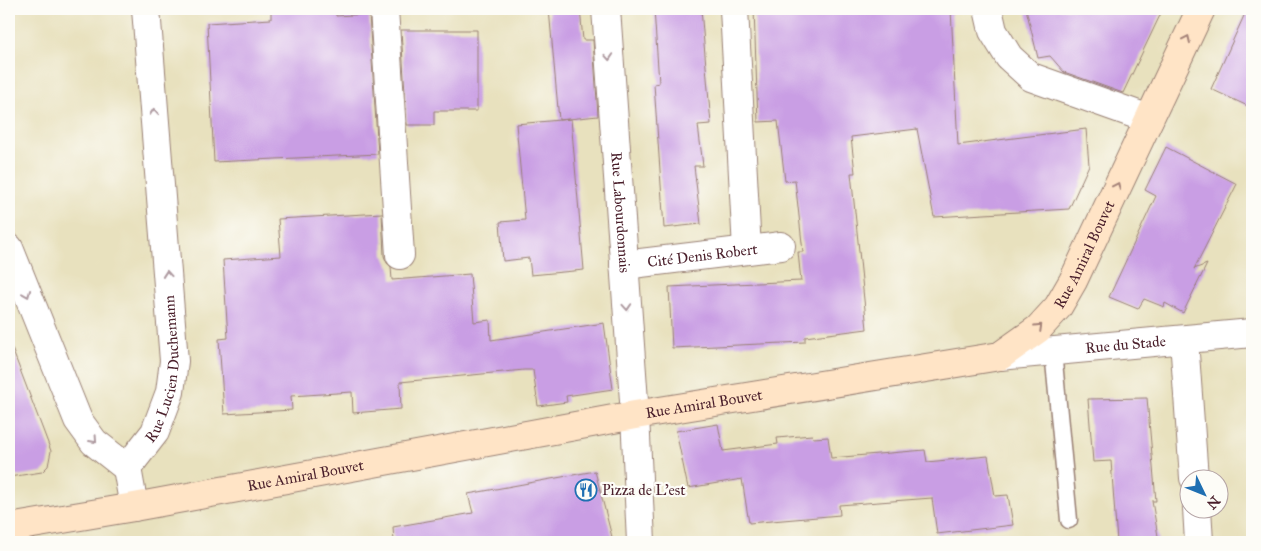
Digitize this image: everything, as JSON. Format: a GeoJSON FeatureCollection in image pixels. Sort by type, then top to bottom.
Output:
{"type":"FeatureCollection","features":[{"type":"Feature","properties":{"kind":"main road","name":"Rue Amiral Bouvet"},"geometry":{"type":"LineString","coordinates":[[9,528],[134,507],[635,415],[1000,356],[1038,329],[1058,306],[1072,281],[1201,9]]}},
{"type":"Feature","properties":{"kind":"street","name":"Rue Lucien Duchemann"},"geometry":{"type":"LineString","coordinates":[[128,468],[155,432],[170,392],[174,361],[146,9]]}},
{"type":"Feature","properties":{"kind":"street"},"geometry":{"type":"LineString","coordinates":[[384,9],[400,255]]}},
{"type":"Feature","properties":{"kind":"street","name":"Rue Labourdonnais"},"geometry":{"type":"LineString","coordinates":[[606,9],[635,415],[641,542]]}},
{"type":"Feature","properties":{"kind":"street"},"geometry":{"type":"LineString","coordinates":[[734,9],[747,250]]}},
{"type":"Feature","properties":{"kind":"street"},"geometry":{"type":"LineString","coordinates":[[988,9],[993,31],[1009,57],[1031,77],[1149,119]]}},
{"type":"Feature","properties":{"kind":"street","name":"Cité Denis Robert"},"geometry":{"type":"LineString","coordinates":[[624,265],[781,246]]}},
{"type":"Feature","properties":{"kind":"street"},"geometry":{"type":"LineString","coordinates":[[9,248],[78,420],[94,442],[128,468],[134,507]]}},
{"type":"Feature","properties":{"kind":"street","name":"Rue du Stade"},"geometry":{"type":"LineString","coordinates":[[1000,356],[1252,333]]}},
{"type":"Feature","properties":{"kind":"street"},"geometry":{"type":"LineString","coordinates":[[1184,340],[1193,468]]}},
{"type":"Feature","properties":{"kind":"street"},"geometry":{"type":"LineString","coordinates":[[1198,518],[1199,542]]}},
{"type":"Feature","properties":{"kind":"lane"},"geometry":{"type":"LineString","coordinates":[[1053,351],[1069,520]]}},
{"type":"Feature","properties":{"kind":"building"},"geometry":{"type":"Polygon","coordinates":[[[271,9],[336,9],[336,16],[369,14],[378,154],[214,162],[207,23],[271,19],[271,9]]]}},
{"type":"Feature","properties":{"kind":"building"},"geometry":{"type":"Polygon","coordinates":[[[549,9],[580,9],[583,40],[593,40],[598,116],[559,120],[549,9]]]}},
{"type":"Feature","properties":{"kind":"building"},"geometry":{"type":"Polygon","coordinates":[[[654,9],[701,9],[711,124],[698,125],[703,166],[694,166],[701,224],[664,228],[654,84],[659,83],[654,9]]]}},
{"type":"Feature","properties":{"kind":"building"},"geometry":{"type":"Polygon","coordinates":[[[754,9],[951,9],[958,145],[1086,129],[1089,165],[1069,209],[934,217],[917,129],[851,137],[855,173],[851,173],[867,329],[805,337],[805,342],[672,348],[669,287],[801,281],[798,252],[803,252],[795,180],[785,181],[778,121],[758,122],[754,9]]]}},
{"type":"Feature","properties":{"kind":"building"},"geometry":{"type":"Polygon","coordinates":[[[1026,9],[1163,9],[1123,93],[1064,72],[1050,56],[1038,58],[1026,9]]]}},
{"type":"Feature","properties":{"kind":"building"},"geometry":{"type":"Polygon","coordinates":[[[1247,9],[1252,9],[1252,108],[1211,89],[1247,9]]]}},
{"type":"Feature","properties":{"kind":"building"},"geometry":{"type":"Polygon","coordinates":[[[401,30],[477,30],[477,111],[434,111],[434,125],[407,125],[401,30]]]}},
{"type":"Feature","properties":{"kind":"building"},"geometry":{"type":"Polygon","coordinates":[[[571,119],[584,270],[531,275],[529,258],[503,261],[500,222],[525,220],[516,124],[571,119]]]}},
{"type":"Feature","properties":{"kind":"building"},"geometry":{"type":"Polygon","coordinates":[[[1166,147],[1237,184],[1194,269],[1207,264],[1183,313],[1165,303],[1164,307],[1144,299],[1138,309],[1109,297],[1156,196],[1145,190],[1166,147]]]}},
{"type":"Feature","properties":{"kind":"building"},"geometry":{"type":"Polygon","coordinates":[[[382,213],[384,256],[391,267],[392,280],[470,274],[474,322],[490,320],[491,340],[604,323],[613,389],[566,396],[567,402],[538,406],[533,370],[524,370],[400,382],[401,409],[353,413],[352,392],[291,396],[292,410],[224,414],[219,339],[228,338],[223,260],[281,256],[278,219],[382,213]]]}},
{"type":"Feature","properties":{"kind":"building"},"geometry":{"type":"Polygon","coordinates":[[[9,346],[11,346],[51,451],[48,466],[42,472],[9,477],[9,346]]]}},
{"type":"Feature","properties":{"kind":"building"},"geometry":{"type":"Polygon","coordinates":[[[1147,398],[1156,501],[1152,501],[1159,542],[1117,542],[1111,461],[1093,462],[1088,399],[1147,398]]]}},
{"type":"Feature","properties":{"kind":"building"},"geometry":{"type":"Polygon","coordinates":[[[718,424],[723,451],[778,444],[777,438],[812,435],[813,438],[828,437],[831,458],[925,450],[927,462],[988,456],[995,496],[1008,495],[1013,525],[937,534],[932,498],[839,505],[840,515],[749,523],[742,479],[688,488],[676,431],[718,424]]]}},
{"type":"Feature","properties":{"kind":"building"},"geometry":{"type":"Polygon","coordinates":[[[595,471],[612,537],[583,542],[394,542],[393,527],[473,513],[468,494],[595,471]]]}},
{"type":"Feature","properties":{"kind":"place","name":"Pizza de L'est"},"geometry":{"type":"Point","coordinates":[586,490]}}]}
